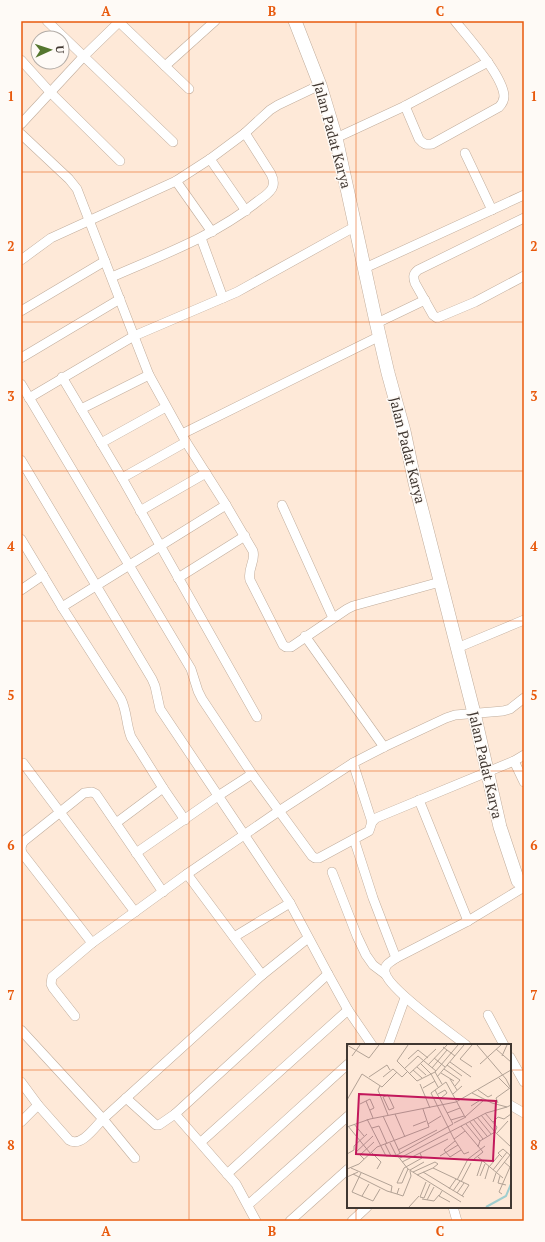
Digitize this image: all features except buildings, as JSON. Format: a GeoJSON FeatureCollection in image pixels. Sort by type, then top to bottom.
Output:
{"type":"FeatureCollection","features":[{"type":"Feature","properties":{"kind":"street"},"geometry":{"type":"LineString","coordinates":[[47,21],[172,142]]}},
{"type":"Feature","properties":{"kind":"street"},"geometry":{"type":"LineString","coordinates":[[21,124],[84,56],[119,21],[190,89]]}},
{"type":"Feature","properties":{"kind":"street"},"geometry":{"type":"LineString","coordinates":[[165,66],[215,21]]}},
{"type":"Feature","properties":{"kind":"street","name":"Jalan Padat Karya"},"geometry":{"type":"LineString","coordinates":[[295,21],[320,85],[336,138],[380,336],[404,431],[415,483],[474,713],[500,827],[522,884]]}},
{"type":"Feature","properties":{"kind":"street"},"geometry":{"type":"LineString","coordinates":[[405,106],[419,139],[422,143],[427,145],[432,144],[499,107],[503,102],[504,95],[502,88],[488,62],[455,21]]}},
{"type":"Feature","properties":{"kind":"street"},"geometry":{"type":"LineString","coordinates":[[21,60],[50,92],[120,161]]}},
{"type":"Feature","properties":{"kind":"street"},"geometry":{"type":"LineString","coordinates":[[336,138],[405,106],[488,62]]}},
{"type":"Feature","properties":{"kind":"street"},"geometry":{"type":"LineString","coordinates":[[21,260],[51,238],[89,219],[176,181],[210,159],[245,133],[270,110],[320,85]]}},
{"type":"Feature","properties":{"kind":"street"},"geometry":{"type":"LineString","coordinates":[[112,277],[201,238],[246,211],[269,193],[273,186],[273,179],[245,133]]}},
{"type":"Feature","properties":{"kind":"street"},"geometry":{"type":"LineString","coordinates":[[22,137],[73,184],[80,196],[149,374],[166,407],[245,536],[254,555],[249,572],[250,580],[283,645],[286,647],[291,647],[346,609],[358,604],[440,582]]}},
{"type":"Feature","properties":{"kind":"street"},"geometry":{"type":"LineString","coordinates":[[465,153],[492,210]]}},
{"type":"Feature","properties":{"kind":"street"},"geometry":{"type":"LineString","coordinates":[[210,159],[246,211]]}},
{"type":"Feature","properties":{"kind":"street"},"geometry":{"type":"LineString","coordinates":[[176,181],[212,232]]}},
{"type":"Feature","properties":{"kind":"street"},"geometry":{"type":"LineString","coordinates":[[365,268],[524,195]]}},
{"type":"Feature","properties":{"kind":"street"},"geometry":{"type":"LineString","coordinates":[[524,218],[416,272],[414,275],[414,280],[433,315],[439,318],[475,302],[524,276]]}},
{"type":"Feature","properties":{"kind":"street"},"geometry":{"type":"LineString","coordinates":[[29,398],[62,377],[134,336],[237,292],[356,226]]}},
{"type":"Feature","properties":{"kind":"street"},"geometry":{"type":"LineString","coordinates":[[201,238],[223,298]]}},
{"type":"Feature","properties":{"kind":"street"},"geometry":{"type":"LineString","coordinates":[[21,311],[106,261]]}},
{"type":"Feature","properties":{"kind":"street"},"geometry":{"type":"LineString","coordinates":[[21,358],[120,299]]}},
{"type":"Feature","properties":{"kind":"street"},"geometry":{"type":"LineString","coordinates":[[377,323],[425,300]]}},
{"type":"Feature","properties":{"kind":"street"},"geometry":{"type":"LineString","coordinates":[[122,478],[184,438],[380,336]]}},
{"type":"Feature","properties":{"kind":"street"},"geometry":{"type":"LineString","coordinates":[[81,409],[149,374]]}},
{"type":"Feature","properties":{"kind":"street"},"geometry":{"type":"LineString","coordinates":[[62,377],[122,478],[257,717]]}},
{"type":"Feature","properties":{"kind":"street"},"geometry":{"type":"LineString","coordinates":[[21,384],[191,669],[202,699],[252,774],[312,856],[319,858],[369,831],[372,822],[376,818],[514,761],[524,755]]}},
{"type":"Feature","properties":{"kind":"street"},"geometry":{"type":"LineString","coordinates":[[101,443],[166,407]]}},
{"type":"Feature","properties":{"kind":"street"},"geometry":{"type":"LineString","coordinates":[[21,460],[152,679],[160,709],[290,903],[348,1010],[370,1044]]}},
{"type":"Feature","properties":{"kind":"street"},"geometry":{"type":"LineString","coordinates":[[140,511],[206,473]]}},
{"type":"Feature","properties":{"kind":"street"},"geometry":{"type":"LineString","coordinates":[[62,607],[226,505]]}},
{"type":"Feature","properties":{"kind":"street"},"geometry":{"type":"LineString","coordinates":[[282,505],[333,618]]}},
{"type":"Feature","properties":{"kind":"street"},"geometry":{"type":"LineString","coordinates":[[178,578],[245,536]]}},
{"type":"Feature","properties":{"kind":"street"},"geometry":{"type":"LineString","coordinates":[[21,539],[62,607],[121,699],[126,712],[131,737],[185,820]]}},
{"type":"Feature","properties":{"kind":"street"},"geometry":{"type":"LineString","coordinates":[[21,590],[43,575]]}},
{"type":"Feature","properties":{"kind":"street"},"geometry":{"type":"LineString","coordinates":[[457,648],[524,620]]}},
{"type":"Feature","properties":{"kind":"street"},"geometry":{"type":"LineString","coordinates":[[305,636],[384,747]]}},
{"type":"Feature","properties":{"kind":"street"},"geometry":{"type":"LineString","coordinates":[[76,1016],[51,984],[52,978],[92,943],[188,874],[278,811],[353,763],[446,718],[474,713],[503,711],[510,709],[524,698]]}},
{"type":"Feature","properties":{"kind":"street"},"geometry":{"type":"LineString","coordinates":[[514,761],[524,782]]}},
{"type":"Feature","properties":{"kind":"street"},"geometry":{"type":"LineString","coordinates":[[23,763],[135,912]]}},
{"type":"Feature","properties":{"kind":"street"},"geometry":{"type":"LineString","coordinates":[[353,763],[372,822]]}},
{"type":"Feature","properties":{"kind":"street"},"geometry":{"type":"LineString","coordinates":[[136,853],[252,774]]}},
{"type":"Feature","properties":{"kind":"street"},"geometry":{"type":"LineString","coordinates":[[116,823],[163,788]]}},
{"type":"Feature","properties":{"kind":"street"},"geometry":{"type":"LineString","coordinates":[[92,943],[22,853],[21,848],[24,841],[84,793],[92,792],[96,794],[163,892]]}},
{"type":"Feature","properties":{"kind":"street"},"geometry":{"type":"LineString","coordinates":[[419,800],[468,921]]}},
{"type":"Feature","properties":{"kind":"street"},"geometry":{"type":"LineString","coordinates":[[354,839],[373,898],[396,958]]}},
{"type":"Feature","properties":{"kind":"street"},"geometry":{"type":"LineString","coordinates":[[332,872],[357,936],[366,955],[373,965],[385,974],[405,998],[465,1044]]}},
{"type":"Feature","properties":{"kind":"street"},"geometry":{"type":"LineString","coordinates":[[188,874],[262,975]]}},
{"type":"Feature","properties":{"kind":"street"},"geometry":{"type":"LineString","coordinates":[[385,974],[385,968],[388,963],[468,921],[522,884]]}},
{"type":"Feature","properties":{"kind":"street"},"geometry":{"type":"LineString","coordinates":[[234,937],[290,903]]}},
{"type":"Feature","properties":{"kind":"street"},"geometry":{"type":"LineString","coordinates":[[21,1082],[38,1105],[73,1142],[83,1140],[103,1119],[262,975],[308,938]]}},
{"type":"Feature","properties":{"kind":"street"},"geometry":{"type":"LineString","coordinates":[[126,1098],[156,1125],[159,1125],[175,1114],[328,974]]}},
{"type":"Feature","properties":{"kind":"street"},"geometry":{"type":"LineString","coordinates":[[388,1044],[405,998]]}},
{"type":"Feature","properties":{"kind":"street"},"geometry":{"type":"LineString","coordinates":[[201,1142],[348,1010]]}},
{"type":"Feature","properties":{"kind":"street"},"geometry":{"type":"LineString","coordinates":[[488,1015],[503,1044]]}},
{"type":"Feature","properties":{"kind":"street"},"geometry":{"type":"LineString","coordinates":[[21,1030],[103,1119],[135,1158]]}},
{"type":"Feature","properties":{"kind":"street"},"geometry":{"type":"LineString","coordinates":[[511,1059],[524,1082]]}},
{"type":"Feature","properties":{"kind":"street"},"geometry":{"type":"LineString","coordinates":[[227,1174],[347,1065]]}},
{"type":"Feature","properties":{"kind":"street"},"geometry":{"type":"LineString","coordinates":[[21,1122],[38,1105]]}},
{"type":"Feature","properties":{"kind":"street"},"geometry":{"type":"LineString","coordinates":[[511,1105],[524,1113]]}},
{"type":"Feature","properties":{"kind":"street"},"geometry":{"type":"LineString","coordinates":[[175,1114],[201,1142],[236,1184],[256,1221]]}},
{"type":"Feature","properties":{"kind":"street"},"geometry":{"type":"LineString","coordinates":[[248,1205],[347,1117]]}},
{"type":"Feature","properties":{"kind":"street"},"geometry":{"type":"LineString","coordinates":[[290,1221],[347,1170]]}},
{"type":"Feature","properties":{"kind":"street"},"geometry":{"type":"LineString","coordinates":[[355,1220],[366,1208]]}},
{"type":"Feature","properties":{"kind":"street"},"geometry":{"type":"LineString","coordinates":[[453,1208],[457,1221]]}}]}
